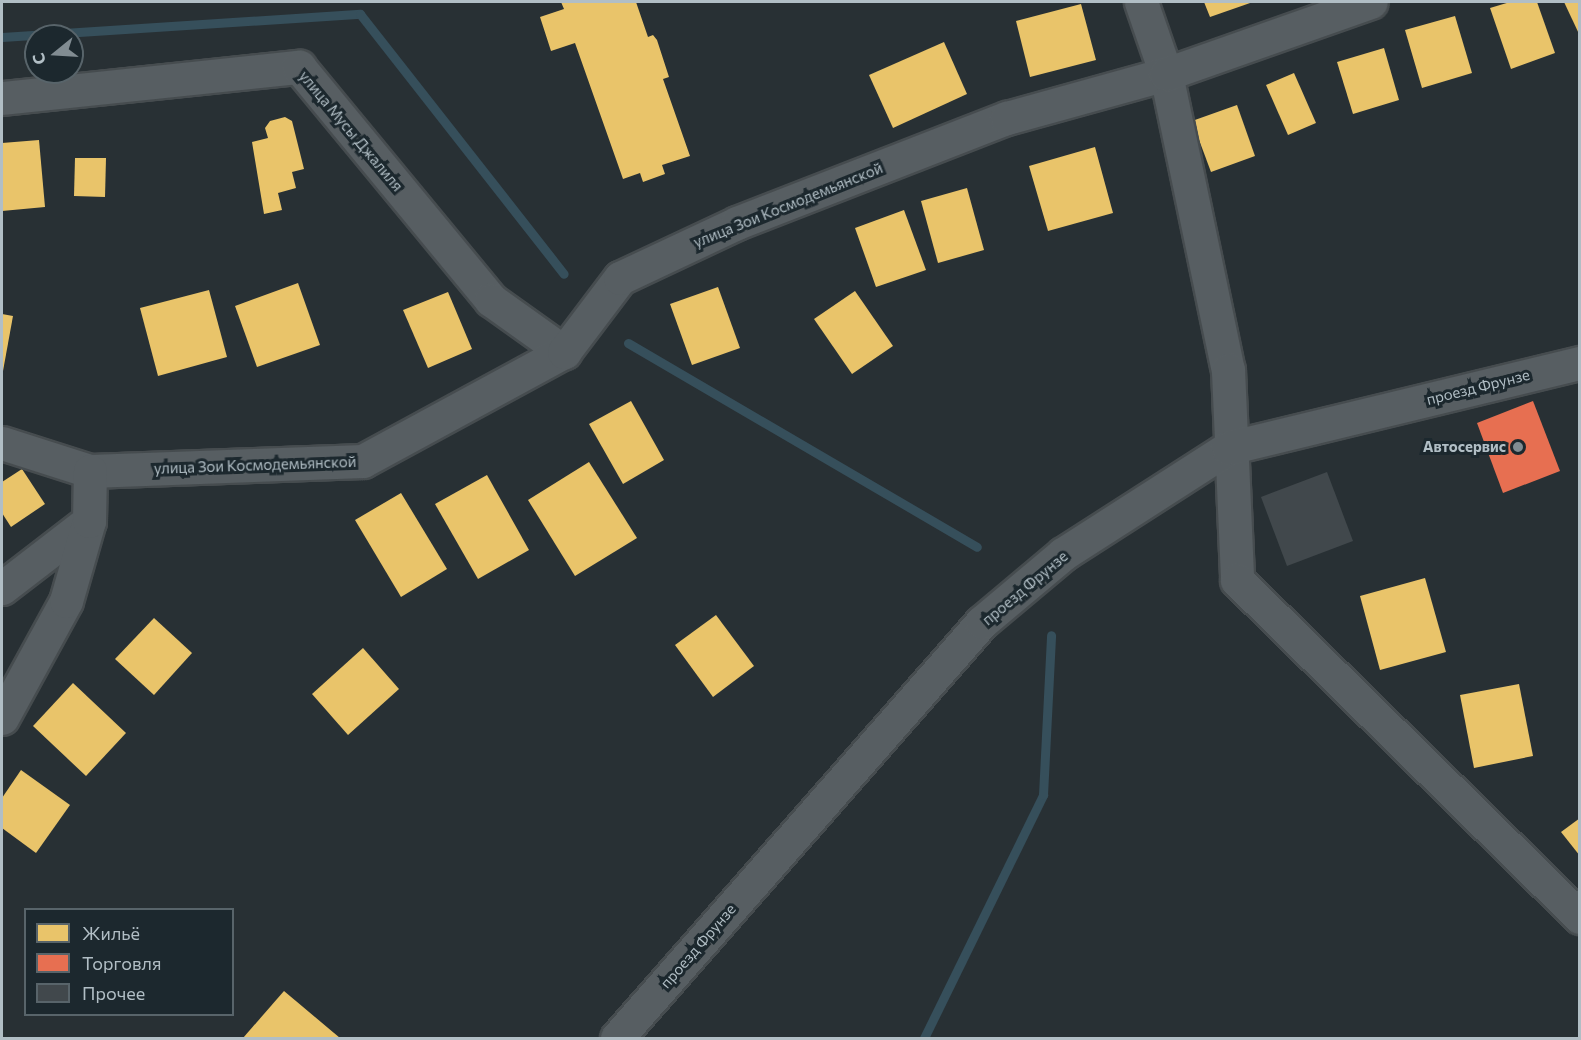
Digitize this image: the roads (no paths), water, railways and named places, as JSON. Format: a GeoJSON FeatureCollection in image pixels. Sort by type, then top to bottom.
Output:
{"type":"FeatureCollection","features":[{"type":"Feature","properties":{"kind":"street"},"geometry":{"type":"LineString","coordinates":[[1141,2],[1166,74],[1228,370],[1228,448],[1237,580],[1580,917]]}},
{"type":"Feature","properties":{"kind":"street","name":"улица Зои Космодемьянской"},"geometry":{"type":"LineString","coordinates":[[2,444],[90,471],[363,461],[564,352],[620,278],[737,222],[1007,118],[1166,74],[1371,2]]}},
{"type":"Feature","properties":{"kind":"street","name":"улица Мусы Джалиля"},"geometry":{"type":"LineString","coordinates":[[2,98],[298,67],[491,300],[564,352]]}},
{"type":"Feature","properties":{"kind":"street","name":"проезд Фрунзе"},"geometry":{"type":"LineString","coordinates":[[617,1038],[982,622],[1063,554],[1228,448],[1580,363]]}},
{"type":"Feature","properties":{"kind":"street"},"geometry":{"type":"LineString","coordinates":[[2,718],[66,601],[89,521],[90,471]]}},
{"type":"Feature","properties":{"kind":"street"},"geometry":{"type":"LineString","coordinates":[[2,588],[89,521]]}},
{"type":"Feature","properties":{"kind":"waterway"},"geometry":{"type":"LineString","coordinates":[[2,37],[360,14],[564,274]]}},
{"type":"Feature","properties":{"kind":"waterway"},"geometry":{"type":"LineString","coordinates":[[628,343],[977,547]]}},
{"type":"Feature","properties":{"kind":"waterway"},"geometry":{"type":"LineString","coordinates":[[924,1038],[1043,795],[1051,635]]}},
{"type":"Feature","properties":{"kind":"place","name":"Автосервис"},"geometry":{"type":"Point","coordinates":[1518,447]}}]}
